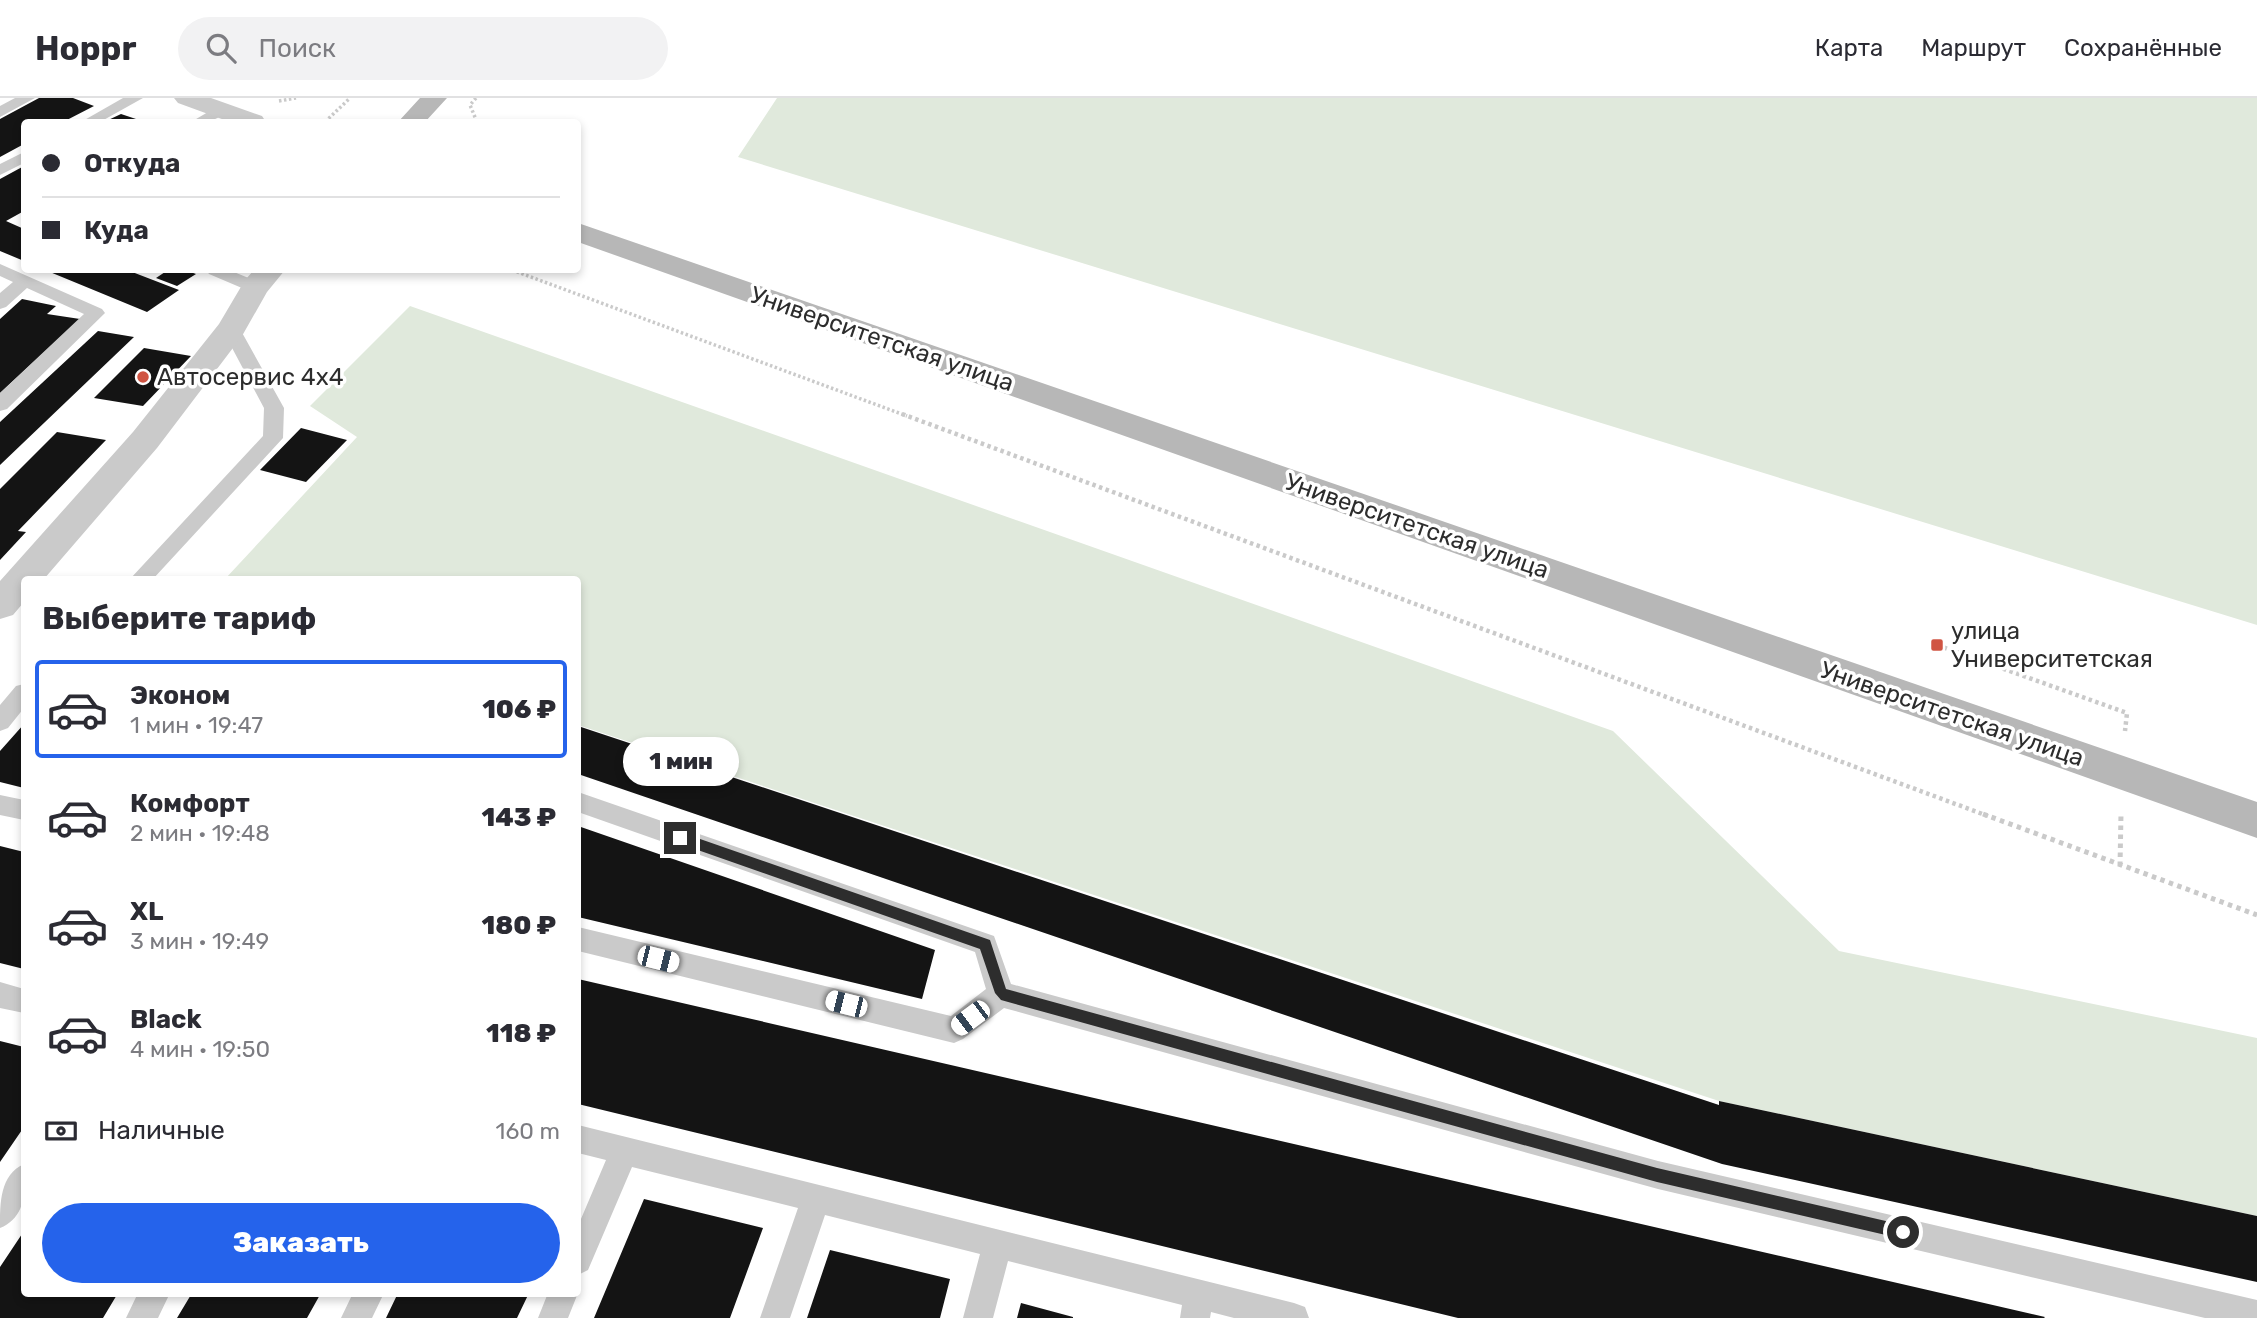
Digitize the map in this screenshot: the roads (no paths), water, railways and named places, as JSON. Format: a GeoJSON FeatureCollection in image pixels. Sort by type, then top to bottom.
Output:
{"type":"FeatureCollection","features":[{"type":"Feature","properties":{"kind":"street"},"geometry":{"type":"LineString","coordinates":[[187,98],[209,116],[231,119]]}},
{"type":"Feature","properties":{"kind":"street"},"geometry":{"type":"LineString","coordinates":[[414,119],[433,98]]}},
{"type":"Feature","properties":{"kind":"street","name":"Университетская улица"},"geometry":{"type":"LineString","coordinates":[[581,233],[2257,820]]}},
{"type":"Feature","properties":{"kind":"street"},"geometry":{"type":"LineString","coordinates":[[33,576],[145,440],[230,329],[242,274]]}},
{"type":"Feature","properties":{"kind":"lane"},"geometry":{"type":"LineString","coordinates":[[0,112],[27,98]]}},
{"type":"Feature","properties":{"kind":"lane"},"geometry":{"type":"LineString","coordinates":[[95,119],[135,98]]}},
{"type":"Feature","properties":{"kind":"lane"},"geometry":{"type":"LineString","coordinates":[[0,170],[21,159]]}},
{"type":"Feature","properties":{"kind":"lane"},"geometry":{"type":"LineString","coordinates":[[0,269],[96,313],[0,404]]}},
{"type":"Feature","properties":{"kind":"lane"},"geometry":{"type":"LineString","coordinates":[[0,303],[26,281]]}},
{"type":"Feature","properties":{"kind":"lane"},"geometry":{"type":"LineString","coordinates":[[143,576],[273,438],[274,408],[230,329]]}},
{"type":"Feature","properties":{"kind":"lane"},"geometry":{"type":"LineString","coordinates":[[0,721],[21,697]]}},
{"type":"Feature","properties":{"kind":"lane"},"geometry":{"type":"LineString","coordinates":[[581,803],[985,944],[1001,993]]}},
{"type":"Feature","properties":{"kind":"lane"},"geometry":{"type":"LineString","coordinates":[[0,805],[21,809]]}},
{"type":"Feature","properties":{"kind":"lane"},"geometry":{"type":"LineString","coordinates":[[581,940],[954,1030],[1001,993]]}},
{"type":"Feature","properties":{"kind":"lane"},"geometry":{"type":"LineString","coordinates":[[1001,993],[1657,1175],[2257,1315]]}},
{"type":"Feature","properties":{"kind":"lane"},"geometry":{"type":"LineString","coordinates":[[0,995],[21,1000]]}},
{"type":"Feature","properties":{"kind":"lane"},"geometry":{"type":"LineString","coordinates":[[581,1140],[998,1244],[1197,1306],[1294,1318]]}},
{"type":"Feature","properties":{"kind":"lane"},"geometry":{"type":"LineString","coordinates":[[581,1253],[624,1151]]}},
{"type":"Feature","properties":{"kind":"lane"},"geometry":{"type":"LineString","coordinates":[[0,1213],[21,1182]]}},
{"type":"Feature","properties":{"kind":"lane"},"geometry":{"type":"LineString","coordinates":[[775,1318],[816,1199]]}},
{"type":"Feature","properties":{"kind":"lane"},"geometry":{"type":"LineString","coordinates":[[978,1318],[998,1244]]}},
{"type":"Feature","properties":{"kind":"lane"},"geometry":{"type":"LineString","coordinates":[[141,1318],[153,1297]]}},
{"type":"Feature","properties":{"kind":"lane"},"geometry":{"type":"LineString","coordinates":[[356,1318],[367,1297]]}},
{"type":"Feature","properties":{"kind":"lane"},"geometry":{"type":"LineString","coordinates":[[553,1318],[561,1297]]}},
{"type":"Feature","properties":{"kind":"place","name":"Автосервис 4х4"},"geometry":{"type":"Point","coordinates":[143,377]}},
{"type":"Feature","properties":{"kind":"place","name":"улица Университетская"},"geometry":{"type":"Point","coordinates":[1937,645]}}]}
